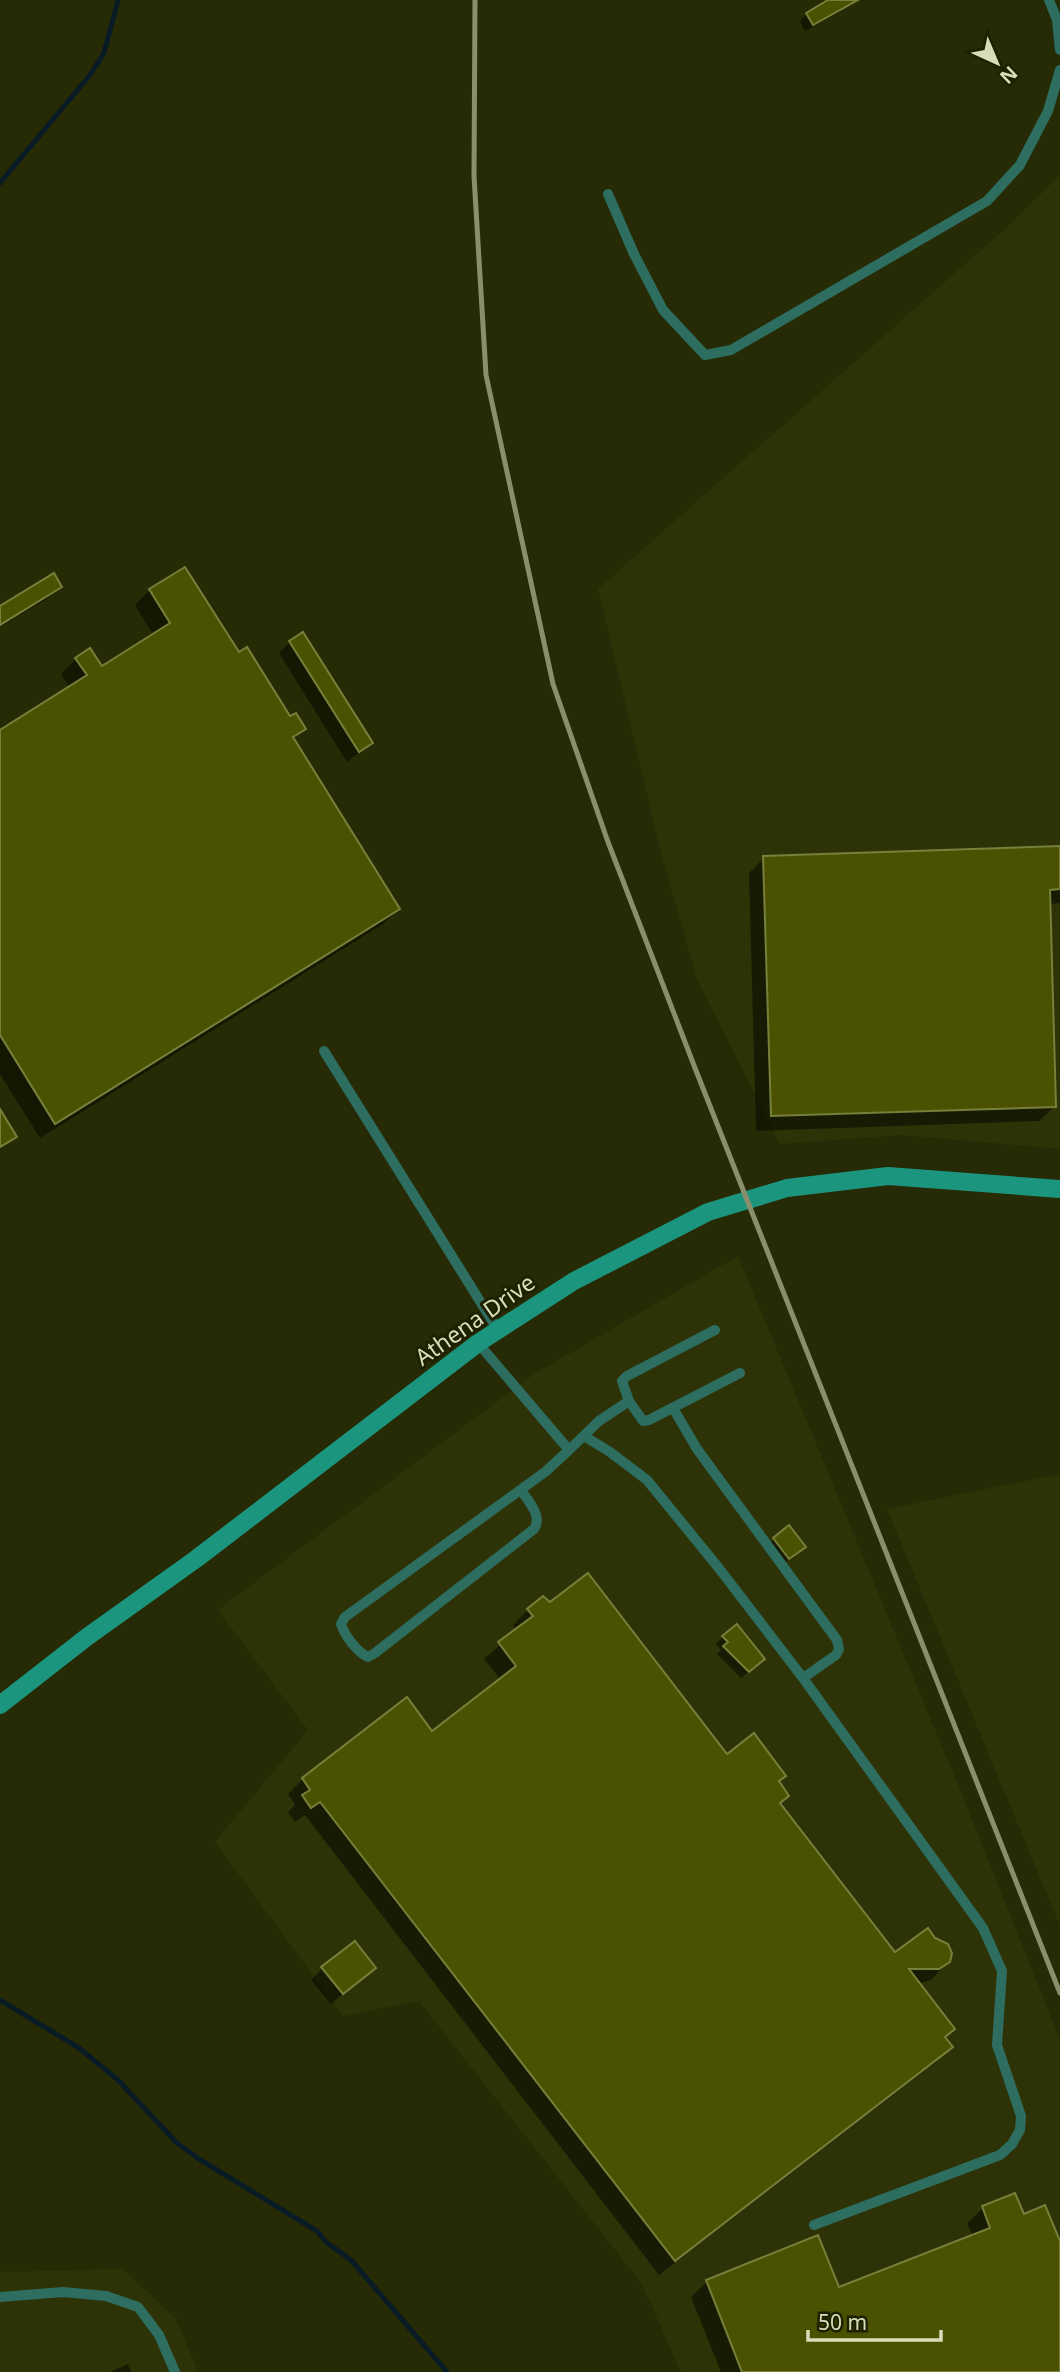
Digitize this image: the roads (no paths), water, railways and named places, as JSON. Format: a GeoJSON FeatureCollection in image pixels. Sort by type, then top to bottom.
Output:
{"type":"FeatureCollection","features":[{"type":"Feature","properties":{"kind":"street","name":"Athena Drive"},"geometry":{"type":"LineString","coordinates":[[0,1705],[87,1637],[197,1559],[478,1343],[574,1281],[708,1212],[787,1188],[888,1176],[1060,1189]]}},
{"type":"Feature","properties":{"kind":"lane"},"geometry":{"type":"LineString","coordinates":[[1049,0],[1057,20],[1060,50]]}},
{"type":"Feature","properties":{"kind":"lane"},"geometry":{"type":"LineString","coordinates":[[608,194],[634,254],[663,310],[705,355],[731,350],[986,201],[1020,165],[1048,111],[1060,70]]}},
{"type":"Feature","properties":{"kind":"lane"},"geometry":{"type":"LineString","coordinates":[[324,1051],[498,1330]]}},
{"type":"Feature","properties":{"kind":"lane"},"geometry":{"type":"LineString","coordinates":[[715,1330],[626,1376],[622,1381],[629,1401],[643,1421],[740,1373]]}},
{"type":"Feature","properties":{"kind":"lane"},"geometry":{"type":"LineString","coordinates":[[478,1343],[569,1450]]}},
{"type":"Feature","properties":{"kind":"lane"},"geometry":{"type":"LineString","coordinates":[[521,1490],[538,1518],[534,1529],[375,1653],[368,1657],[361,1654],[343,1630],[341,1624],[345,1617],[545,1472],[599,1421],[629,1401]]}},
{"type":"Feature","properties":{"kind":"lane"},"geometry":{"type":"LineString","coordinates":[[673,1408],[697,1449],[837,1640],[839,1649],[836,1655],[803,1678]]}},
{"type":"Feature","properties":{"kind":"lane"},"geometry":{"type":"LineString","coordinates":[[584,1436],[647,1480],[718,1567],[803,1678],[983,1928],[1002,1971],[997,2045],[1021,2116],[1020,2130],[1012,2144],[1000,2155],[814,2225]]}},
{"type":"Feature","properties":{"kind":"lane"},"geometry":{"type":"LineString","coordinates":[[0,2297],[63,2292],[106,2296],[138,2307],[159,2335],[175,2372]]}},
{"type":"Feature","properties":{"kind":"waterway"},"geometry":{"type":"LineString","coordinates":[[0,183],[90,75],[104,53],[118,0]]}},
{"type":"Feature","properties":{"kind":"waterway"},"geometry":{"type":"LineString","coordinates":[[0,2000],[79,2048],[118,2080],[177,2143],[317,2231],[326,2242],[351,2260],[447,2372]]}},
{"type":"Feature","properties":{"kind":"railway"},"geometry":{"type":"LineString","coordinates":[[475,0],[474,176],[486,375],[553,684],[608,842],[695,1068],[1060,1993]]}}]}
